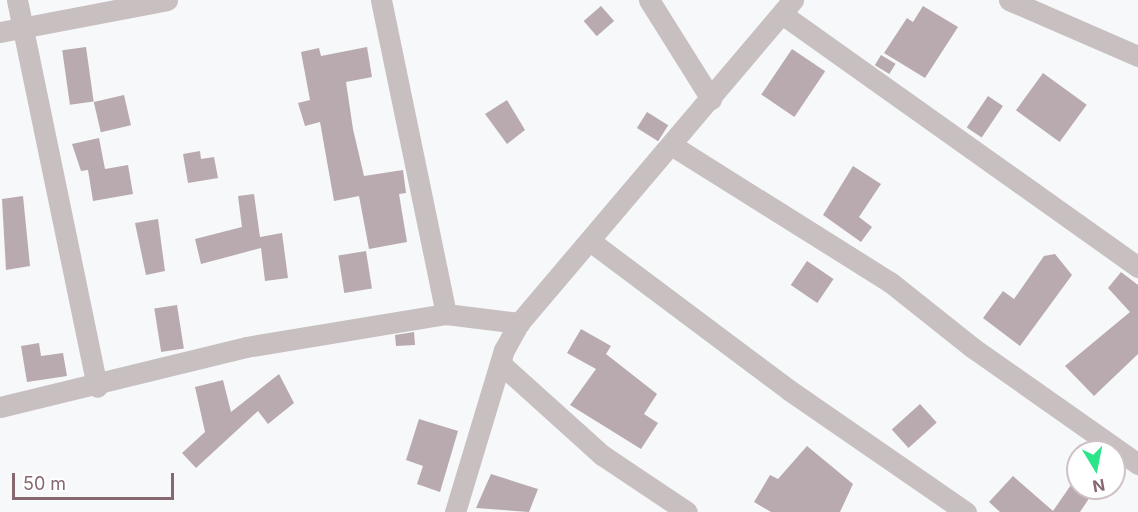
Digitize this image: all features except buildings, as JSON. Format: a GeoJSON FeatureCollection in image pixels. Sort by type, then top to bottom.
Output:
{"type":"FeatureCollection","features":[{"type":"Feature","properties":{"kind":"street"},"geometry":{"type":"LineString","coordinates":[[17,0],[97,387]]}},
{"type":"Feature","properties":{"kind":"street"},"geometry":{"type":"LineString","coordinates":[[0,32],[167,0]]}},
{"type":"Feature","properties":{"kind":"street"},"geometry":{"type":"LineString","coordinates":[[381,0],[446,314]]}},
{"type":"Feature","properties":{"kind":"street"},"geometry":{"type":"LineString","coordinates":[[649,0],[711,99]]}},
{"type":"Feature","properties":{"kind":"street"},"geometry":{"type":"LineString","coordinates":[[1010,0],[1138,56]]}},
{"type":"Feature","properties":{"kind":"street"},"geometry":{"type":"LineString","coordinates":[[455,512],[502,365],[519,323],[673,146],[787,7],[1138,267]]}},
{"type":"Feature","properties":{"kind":"street"},"geometry":{"type":"LineString","coordinates":[[673,146],[891,282],[973,348],[1138,464]]}},
{"type":"Feature","properties":{"kind":"street"},"geometry":{"type":"LineString","coordinates":[[590,241],[789,390],[966,512]]}},
{"type":"Feature","properties":{"kind":"street"},"geometry":{"type":"LineString","coordinates":[[0,407],[97,387],[246,347],[446,314],[519,323]]}},
{"type":"Feature","properties":{"kind":"street"},"geometry":{"type":"LineString","coordinates":[[502,365],[602,455],[687,512]]}}]}
